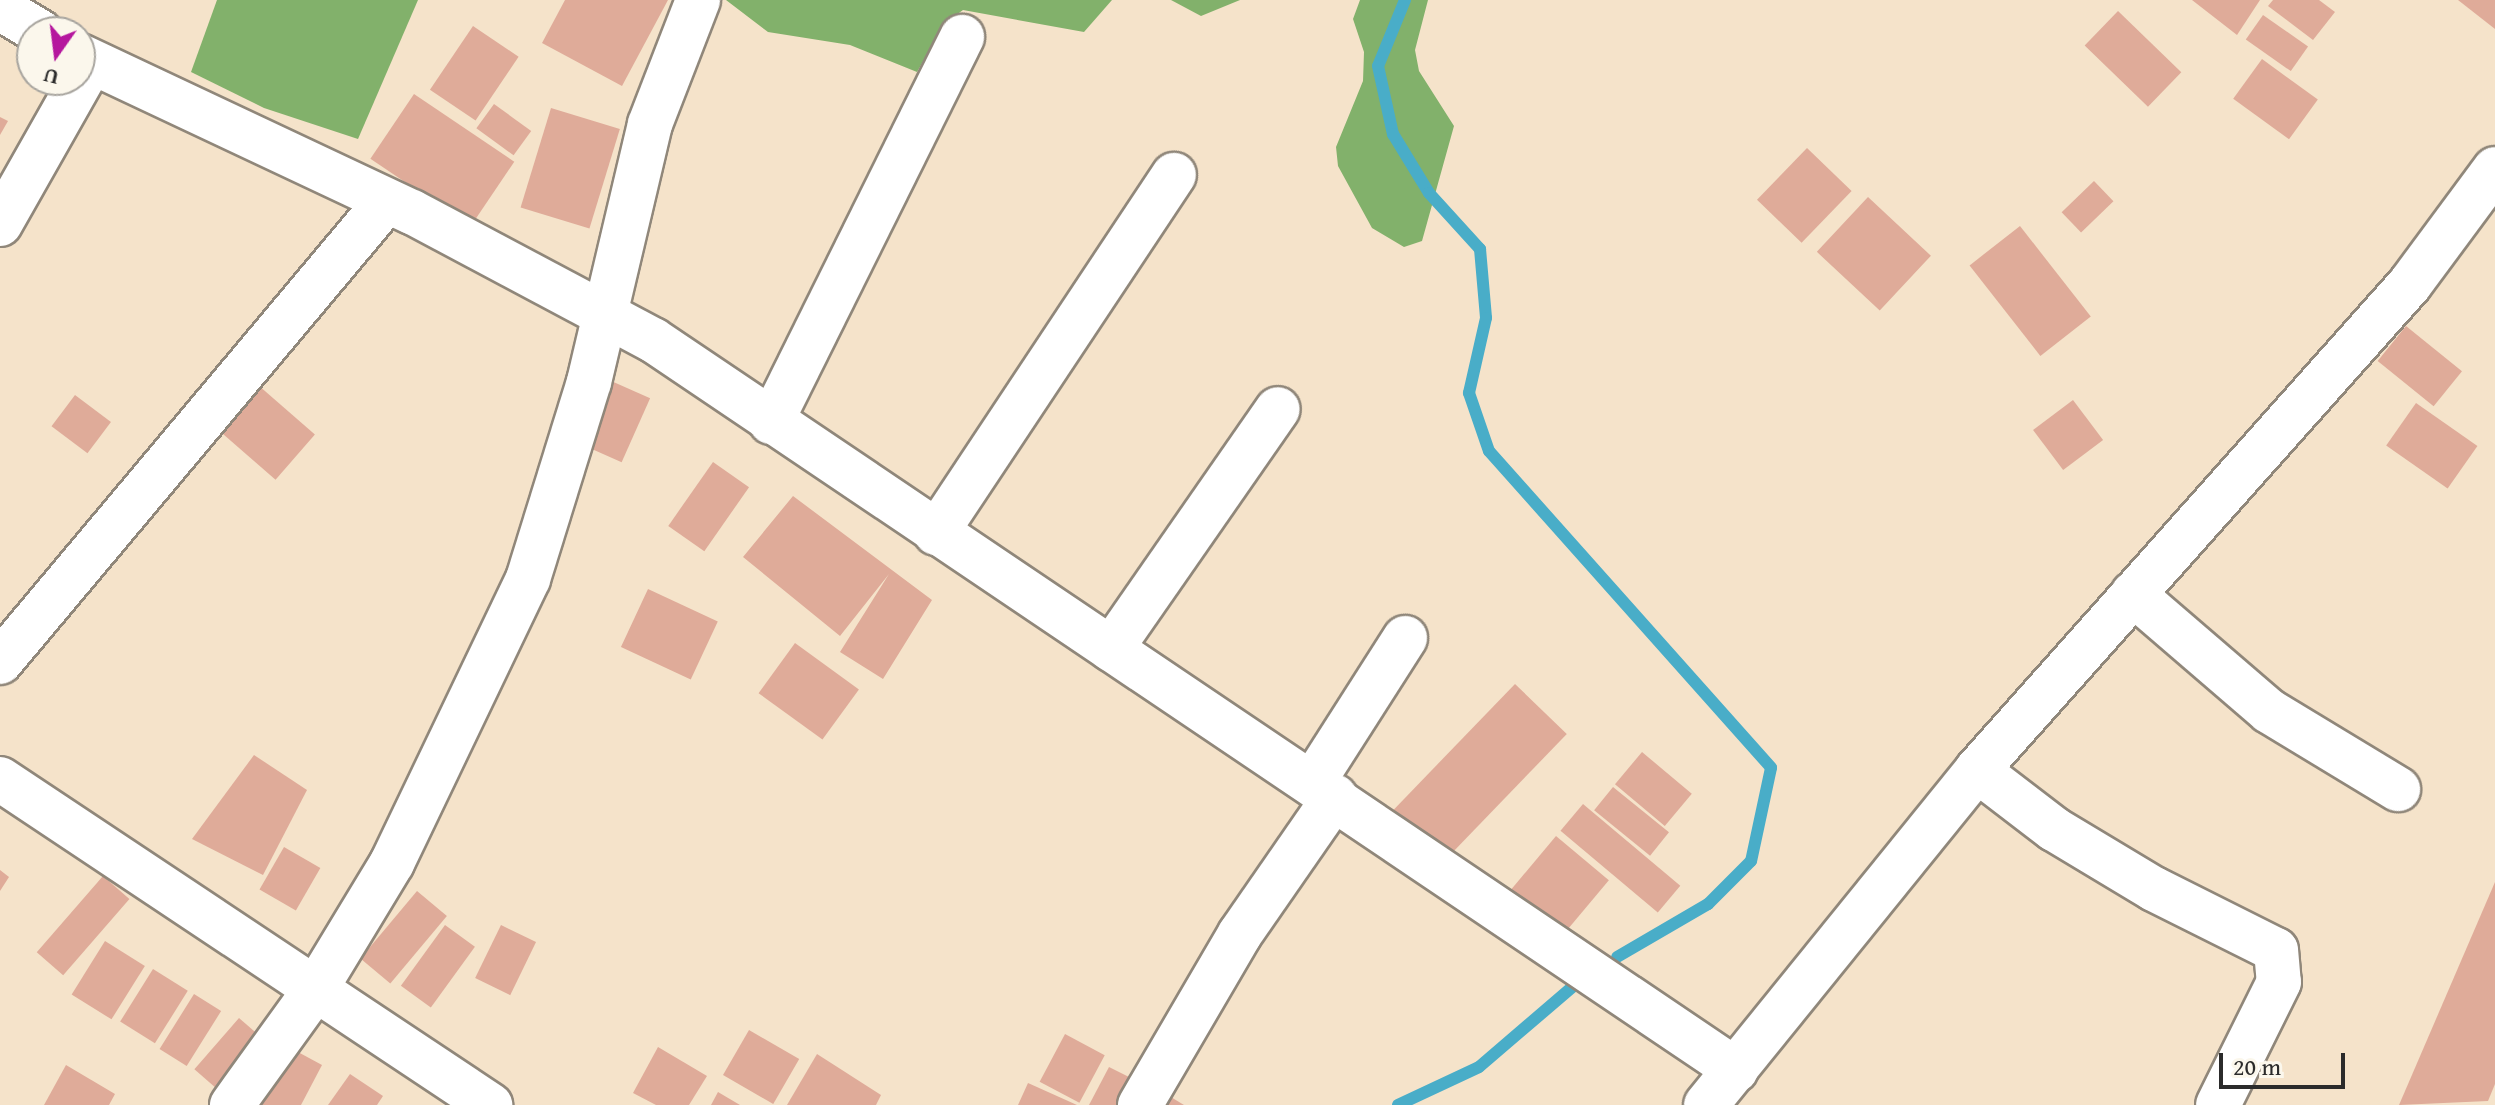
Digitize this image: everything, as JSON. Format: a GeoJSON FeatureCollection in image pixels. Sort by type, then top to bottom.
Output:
{"type":"FeatureCollection","features":[{"type":"Feature","properties":{"kind":"street"},"geometry":{"type":"LineString","coordinates":[[232,1105],[315,990],[392,863],[528,579],[569,454],[650,124],[698,0]]}},
{"type":"Feature","properties":{"kind":"street"},"geometry":{"type":"LineString","coordinates":[[771,422],[962,37]]}},
{"type":"Feature","properties":{"kind":"street"},"geometry":{"type":"LineString","coordinates":[[96,64],[602,310],[1324,789],[1736,1070]]}},
{"type":"Feature","properties":{"kind":"street"},"geometry":{"type":"LineString","coordinates":[[0,224],[67,96]]}},
{"type":"Feature","properties":{"kind":"street"},"geometry":{"type":"LineString","coordinates":[[1706,1105],[1977,770],[2410,284],[2495,169]]}},
{"type":"Feature","properties":{"kind":"street"},"geometry":{"type":"LineString","coordinates":[[936,533],[1174,175]]}},
{"type":"Feature","properties":{"kind":"street"},"geometry":{"type":"LineString","coordinates":[[0,662],[385,203]]}},
{"type":"Feature","properties":{"kind":"street"},"geometry":{"type":"LineString","coordinates":[[1111,649],[1278,409]]}},
{"type":"Feature","properties":{"kind":"street"},"geometry":{"type":"LineString","coordinates":[[2133,594],[2269,711],[2398,789]]}},
{"type":"Feature","properties":{"kind":"street"},"geometry":{"type":"LineString","coordinates":[[1140,1105],[1324,789],[1405,638]]}},
{"type":"Feature","properties":{"kind":"street"},"geometry":{"type":"LineString","coordinates":[[1977,770],[2091,852],[2276,950],[2279,982],[2218,1105]]}},
{"type":"Feature","properties":{"kind":"street"},"geometry":{"type":"LineString","coordinates":[[0,779],[490,1105]]}},
{"type":"Feature","properties":{"kind":"green space"},"geometry":{"type":"Polygon","coordinates":[[[217,0],[418,0],[358,139],[264,108],[191,72],[217,0]]]}},
{"type":"Feature","properties":{"kind":"green space"},"geometry":{"type":"Polygon","coordinates":[[[726,0],[1112,0],[1084,32],[963,10],[945,23],[917,72],[850,45],[768,32],[726,0]]]}},
{"type":"Feature","properties":{"kind":"green space"},"geometry":{"type":"Polygon","coordinates":[[[1171,0],[1240,0],[1201,16],[1171,0]]]}},
{"type":"Feature","properties":{"kind":"green space"},"geometry":{"type":"Polygon","coordinates":[[[1360,0],[1428,0],[1415,50],[1419,71],[1454,126],[1422,241],[1404,247],[1372,228],[1338,166],[1336,147],[1363,81],[1364,52],[1353,19],[1360,0]]]}},
{"type":"Feature","properties":{"kind":"building"},"geometry":{"type":"Polygon","coordinates":[[[565,0],[668,0],[622,86],[542,43],[565,0]]]}},
{"type":"Feature","properties":{"kind":"building"},"geometry":{"type":"Polygon","coordinates":[[[2192,0],[2260,0],[2237,35],[2192,0]]]}},
{"type":"Feature","properties":{"kind":"building"},"geometry":{"type":"Polygon","coordinates":[[[2273,0],[2319,0],[2335,12],[2313,40],[2268,6],[2273,0]]]}},
{"type":"Feature","properties":{"kind":"building"},"geometry":{"type":"Polygon","coordinates":[[[2458,0],[2495,0],[2495,29],[2458,0]]]}},
{"type":"Feature","properties":{"kind":"building"},"geometry":{"type":"Polygon","coordinates":[[[2118,11],[2181,72],[2148,107],[2085,46],[2118,11]]]}},
{"type":"Feature","properties":{"kind":"building"},"geometry":{"type":"Polygon","coordinates":[[[2263,15],[2308,47],[2291,71],[2246,40],[2263,15]]]}},
{"type":"Feature","properties":{"kind":"building"},"geometry":{"type":"Polygon","coordinates":[[[473,26],[519,57],[476,121],[430,90],[473,26]]]}},
{"type":"Feature","properties":{"kind":"building"},"geometry":{"type":"Polygon","coordinates":[[[2262,59],[2318,100],[2289,139],[2233,99],[2262,59]]]}},
{"type":"Feature","properties":{"kind":"building"},"geometry":{"type":"Polygon","coordinates":[[[414,94],[514,162],[471,226],[370,159],[414,94]]]}},
{"type":"Feature","properties":{"kind":"building"},"geometry":{"type":"Polygon","coordinates":[[[494,104],[531,131],[514,155],[476,128],[494,104]]]}},
{"type":"Feature","properties":{"kind":"building"},"geometry":{"type":"Polygon","coordinates":[[[551,108],[620,129],[589,229],[521,207],[551,108]]]}},
{"type":"Feature","properties":{"kind":"building"},"geometry":{"type":"Polygon","coordinates":[[[0,117],[8,121],[0,135],[0,117]]]}},
{"type":"Feature","properties":{"kind":"building"},"geometry":{"type":"Polygon","coordinates":[[[1807,148],[1852,191],[1802,243],[1757,200],[1807,148]]]}},
{"type":"Feature","properties":{"kind":"building"},"geometry":{"type":"Polygon","coordinates":[[[2094,181],[2113,201],[2081,232],[2062,212],[2094,181]]]}},
{"type":"Feature","properties":{"kind":"building"},"geometry":{"type":"Polygon","coordinates":[[[1868,197],[1931,256],[1880,311],[1817,252],[1868,197]]]}},
{"type":"Feature","properties":{"kind":"building"},"geometry":{"type":"Polygon","coordinates":[[[2020,226],[2091,317],[2040,356],[1970,265],[2020,226]]]}},
{"type":"Feature","properties":{"kind":"building"},"geometry":{"type":"Polygon","coordinates":[[[2406,326],[2462,371],[2434,406],[2378,361],[2406,326]]]}},
{"type":"Feature","properties":{"kind":"building"},"geometry":{"type":"Polygon","coordinates":[[[250,378],[315,434],[276,480],[211,423],[250,378]]]}},
{"type":"Feature","properties":{"kind":"building"},"geometry":{"type":"Polygon","coordinates":[[[609,380],[650,398],[622,462],[581,444],[609,380]]]}},
{"type":"Feature","properties":{"kind":"building"},"geometry":{"type":"Polygon","coordinates":[[[75,395],[111,422],[87,453],[52,426],[75,395]]]}},
{"type":"Feature","properties":{"kind":"building"},"geometry":{"type":"Polygon","coordinates":[[[2073,400],[2103,440],[2063,470],[2033,430],[2073,400]]]}},
{"type":"Feature","properties":{"kind":"building"},"geometry":{"type":"Polygon","coordinates":[[[2416,403],[2477,446],[2448,489],[2386,446],[2416,403]]]}},
{"type":"Feature","properties":{"kind":"building"},"geometry":{"type":"Polygon","coordinates":[[[713,462],[749,487],[704,551],[668,526],[713,462]]]}},
{"type":"Feature","properties":{"kind":"building"},"geometry":{"type":"Polygon","coordinates":[[[793,496],[932,600],[883,679],[840,652],[889,574],[840,636],[743,557],[793,496]]]}},
{"type":"Feature","properties":{"kind":"building"},"geometry":{"type":"Polygon","coordinates":[[[648,589],[718,622],[691,680],[621,647],[648,589]]]}},
{"type":"Feature","properties":{"kind":"building"},"geometry":{"type":"Polygon","coordinates":[[[795,643],[859,689],[822,740],[759,693],[795,643]]]}},
{"type":"Feature","properties":{"kind":"building"},"geometry":{"type":"Polygon","coordinates":[[[1515,684],[1567,734],[1445,860],[1393,810],[1515,684]]]}},
{"type":"Feature","properties":{"kind":"building"},"geometry":{"type":"Polygon","coordinates":[[[1642,752],[1692,794],[1665,826],[1615,784],[1642,752]]]}},
{"type":"Feature","properties":{"kind":"building"},"geometry":{"type":"Polygon","coordinates":[[[254,755],[307,790],[263,875],[192,839],[254,755]]]}},
{"type":"Feature","properties":{"kind":"building"},"geometry":{"type":"Polygon","coordinates":[[[1613,787],[1669,832],[1650,856],[1594,810],[1613,787]]]}},
{"type":"Feature","properties":{"kind":"building"},"geometry":{"type":"Polygon","coordinates":[[[1583,804],[1680,886],[1658,912],[1561,831],[1583,804]]]}},
{"type":"Feature","properties":{"kind":"building"},"geometry":{"type":"Polygon","coordinates":[[[1556,836],[1609,880],[1561,938],[1508,893],[1556,836]]]}},
{"type":"Feature","properties":{"kind":"building"},"geometry":{"type":"Polygon","coordinates":[[[284,847],[320,868],[296,910],[260,889],[284,847]]]}},
{"type":"Feature","properties":{"kind":"building"},"geometry":{"type":"Polygon","coordinates":[[[0,870],[9,877],[0,891],[0,870]]]}},
{"type":"Feature","properties":{"kind":"building"},"geometry":{"type":"Polygon","coordinates":[[[103,876],[129,899],[63,975],[37,952],[103,876]]]}},
{"type":"Feature","properties":{"kind":"building"},"geometry":{"type":"Polygon","coordinates":[[[2495,882],[2495,1084],[2488,1101],[2399,1105],[2495,882]]]}},
{"type":"Feature","properties":{"kind":"building"},"geometry":{"type":"Polygon","coordinates":[[[417,891],[447,916],[390,983],[360,958],[417,891]]]}},
{"type":"Feature","properties":{"kind":"building"},"geometry":{"type":"Polygon","coordinates":[[[445,925],[475,947],[431,1007],[401,986],[445,925]]]}},
{"type":"Feature","properties":{"kind":"building"},"geometry":{"type":"Polygon","coordinates":[[[501,925],[536,942],[510,995],[475,978],[501,925]]]}},
{"type":"Feature","properties":{"kind":"building"},"geometry":{"type":"Polygon","coordinates":[[[105,941],[145,966],[111,1019],[72,994],[105,941]]]}},
{"type":"Feature","properties":{"kind":"building"},"geometry":{"type":"Polygon","coordinates":[[[153,969],[188,991],[155,1043],[120,1022],[153,969]]]}},
{"type":"Feature","properties":{"kind":"building"},"geometry":{"type":"Polygon","coordinates":[[[194,994],[221,1011],[187,1066],[160,1049],[194,994]]]}},
{"type":"Feature","properties":{"kind":"building"},"geometry":{"type":"Polygon","coordinates":[[[239,1018],[268,1043],[223,1094],[194,1069],[239,1018]]]}},
{"type":"Feature","properties":{"kind":"building"},"geometry":{"type":"Polygon","coordinates":[[[749,1030],[799,1059],[773,1104],[723,1075],[749,1030]]]}},
{"type":"Feature","properties":{"kind":"building"},"geometry":{"type":"Polygon","coordinates":[[[1065,1034],[1105,1055],[1079,1103],[1040,1082],[1065,1034]]]}},
{"type":"Feature","properties":{"kind":"building"},"geometry":{"type":"Polygon","coordinates":[[[285,1045],[322,1065],[301,1105],[253,1105],[285,1045]]]}},
{"type":"Feature","properties":{"kind":"building"},"geometry":{"type":"Polygon","coordinates":[[[658,1047],[707,1076],[689,1105],[656,1105],[633,1093],[658,1047]]]}},
{"type":"Feature","properties":{"kind":"building"},"geometry":{"type":"Polygon","coordinates":[[[817,1054],[881,1095],[876,1105],[787,1105],[817,1054]]]}},
{"type":"Feature","properties":{"kind":"building"},"geometry":{"type":"Polygon","coordinates":[[[66,1065],[115,1094],[109,1105],[44,1105],[66,1065]]]}},
{"type":"Feature","properties":{"kind":"building"},"geometry":{"type":"Polygon","coordinates":[[[1109,1067],[1141,1083],[1130,1105],[1089,1105],[1109,1067]]]}},
{"type":"Feature","properties":{"kind":"building"},"geometry":{"type":"Polygon","coordinates":[[[350,1074],[383,1096],[377,1105],[328,1105],[350,1074]]]}},
{"type":"Feature","properties":{"kind":"building"},"geometry":{"type":"Polygon","coordinates":[[[1028,1083],[1077,1105],[1018,1105],[1028,1083]]]}},
{"type":"Feature","properties":{"kind":"building"},"geometry":{"type":"Polygon","coordinates":[[[1156,1088],[1184,1105],[1146,1105],[1156,1088]]]}},
{"type":"Feature","properties":{"kind":"building"},"geometry":{"type":"Polygon","coordinates":[[[718,1092],[740,1105],[711,1105],[718,1092]]]}},
{"type":"Feature","properties":{"kind":"waterway"},"geometry":{"type":"LineString","coordinates":[[1405,0],[1378,66],[1393,134],[1429,193],[1480,249],[1486,318],[1469,393],[1489,451],[1771,768],[1751,861],[1708,904],[1617,957]]}},
{"type":"Feature","properties":{"kind":"waterway"},"geometry":{"type":"LineString","coordinates":[[1398,1105],[1479,1067],[1585,976]]}}]}
